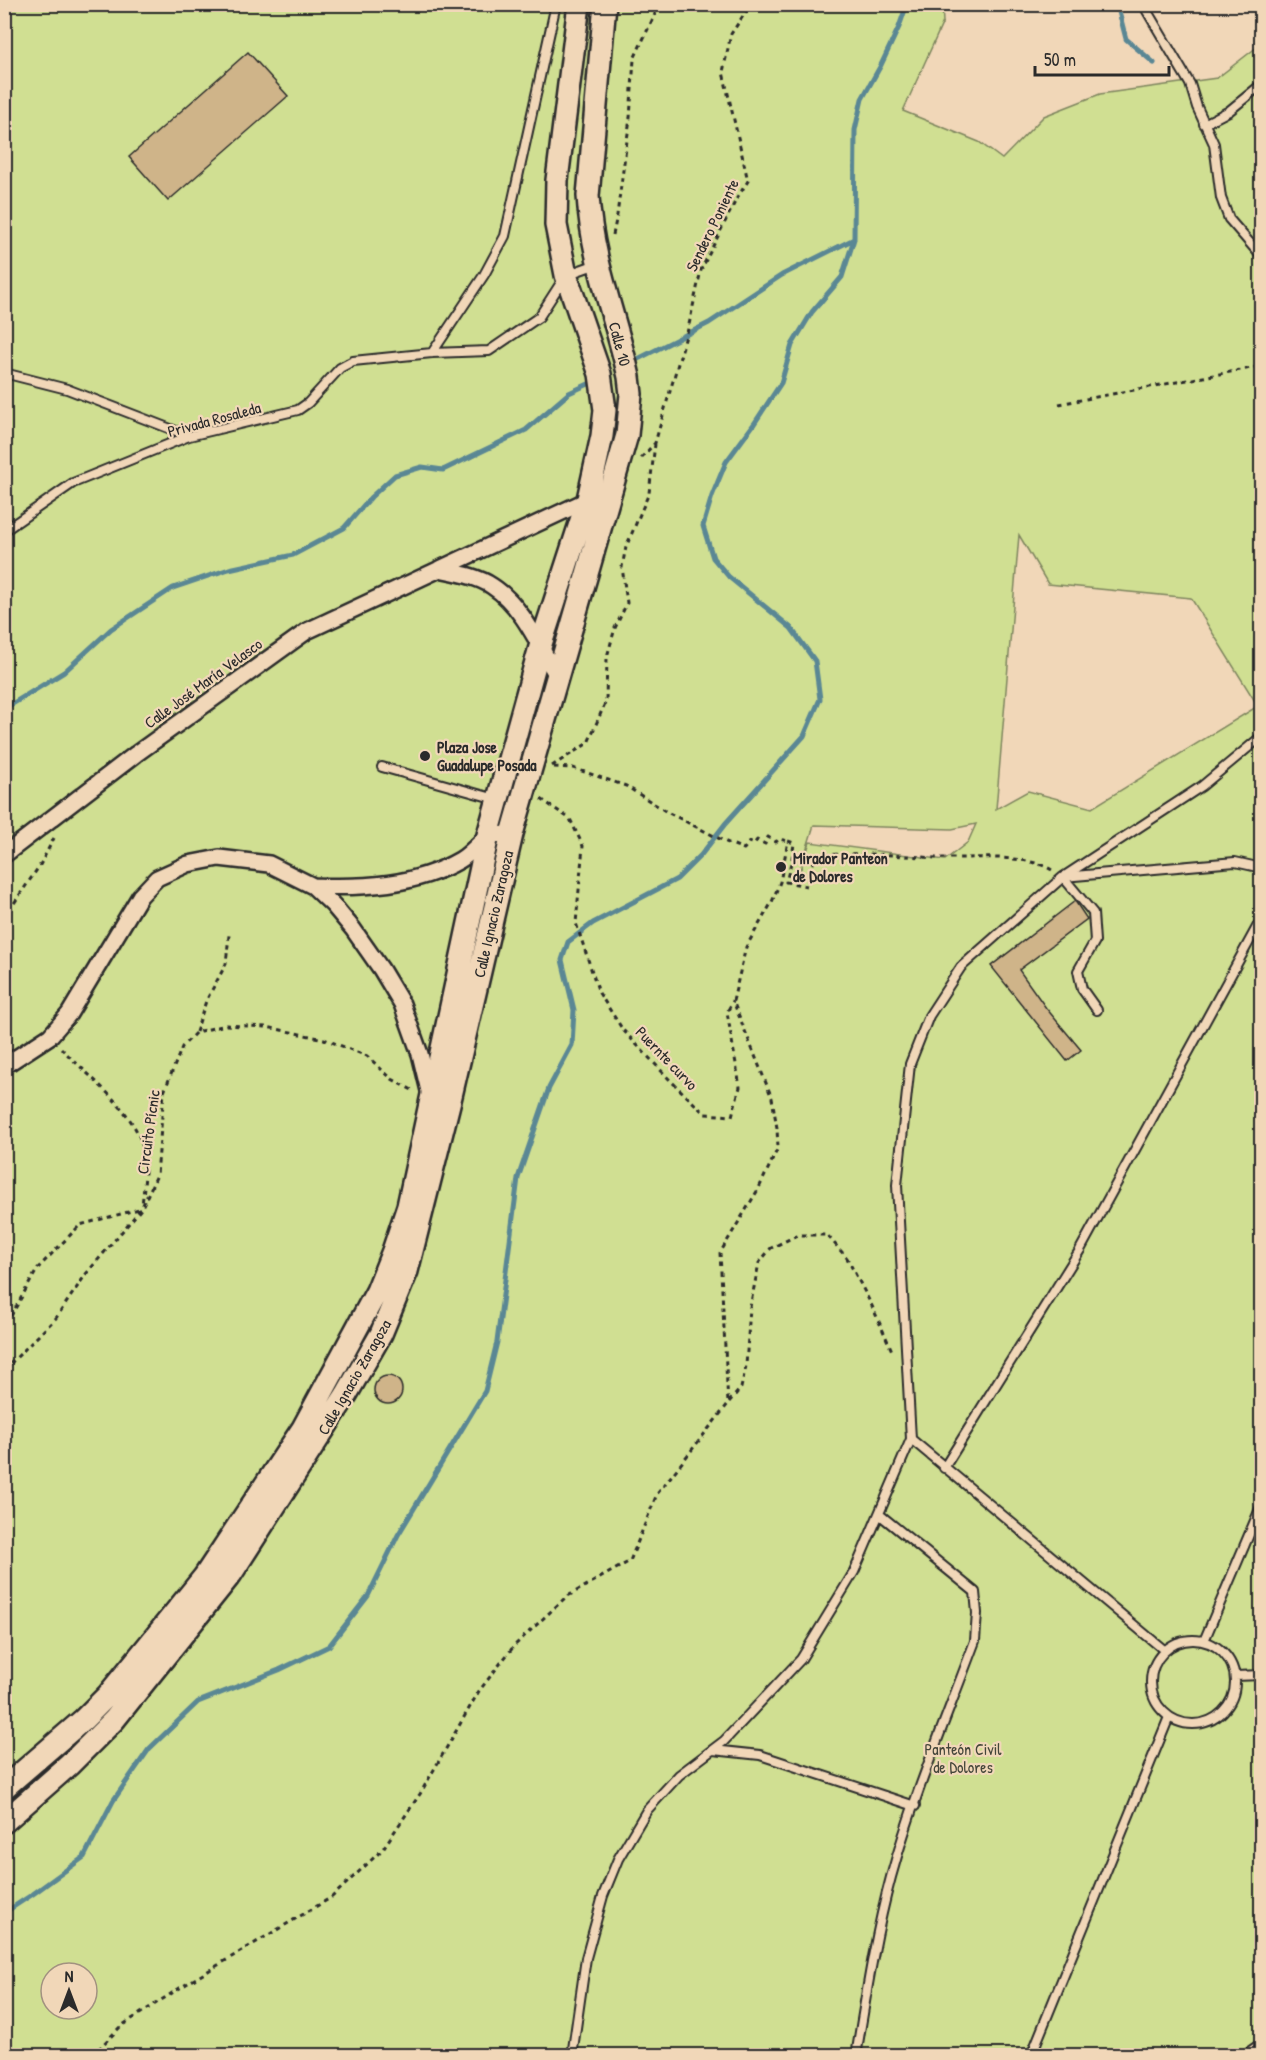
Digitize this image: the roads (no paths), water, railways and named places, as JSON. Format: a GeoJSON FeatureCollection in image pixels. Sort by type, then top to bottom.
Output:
{"type":"FeatureCollection","features":[{"type":"Feature","properties":{"kind":"street","name":"Calle 10"},"geometry":{"type":"LineString","coordinates":[[540,647],[588,499],[602,436],[605,410],[602,383],[566,275],[556,225],[557,180],[579,4]]}},
{"type":"Feature","properties":{"kind":"street","name":"Calle 10"},"geometry":{"type":"LineString","coordinates":[[557,676],[614,483],[630,415],[629,377],[597,264],[588,196],[605,4]]}},
{"type":"Feature","properties":{"kind":"street","name":"Calle José María Velasco"},"geometry":{"type":"LineString","coordinates":[[4,855],[136,754],[307,631],[588,499],[614,483]]}},
{"type":"Feature","properties":{"kind":"street"},"geometry":{"type":"LineString","coordinates":[[439,569],[463,574],[492,586],[516,609],[557,676]]}},
{"type":"Feature","properties":{"kind":"street","name":"Calle Ignacio Zaragoza"},"geometry":{"type":"LineString","coordinates":[[4,1788],[84,1719],[108,1695],[204,1577],[303,1428],[377,1291],[408,1206],[488,835],[540,647]]}},
{"type":"Feature","properties":{"kind":"street","name":"Calle Ignacio Zaragoza"},"geometry":{"type":"LineString","coordinates":[[4,1822],[69,1765],[114,1720],[231,1574],[340,1404],[381,1334],[407,1270],[451,1096],[512,834],[557,676]]}},
{"type":"Feature","properties":{"kind":"street","name":"Calle Ignacio Zaragoza"},"geometry":{"type":"LineString","coordinates":[[313,886],[359,888],[385,885],[426,874],[461,860],[488,835],[512,834]]}},
{"type":"Feature","properties":{"kind":"street","name":"Calle Ignacio Zaragoza"},"geometry":{"type":"LineString","coordinates":[[4,1066],[50,1036],[69,1014],[140,896],[157,878],[188,864],[219,858],[269,864],[313,886],[353,929],[402,1004],[420,1054],[432,1101]]}},
{"type":"Feature","properties":{"kind":"lane"},"geometry":{"type":"LineString","coordinates":[[432,353],[484,275],[505,236],[556,4]]}},
{"type":"Feature","properties":{"kind":"lane"},"geometry":{"type":"LineString","coordinates":[[1147,11],[1190,84],[1197,107],[1214,144],[1221,198],[1229,219],[1262,257]]}},
{"type":"Feature","properties":{"kind":"lane"},"geometry":{"type":"LineString","coordinates":[[1204,124],[1229,111],[1262,84]]}},
{"type":"Feature","properties":{"kind":"lane"},"geometry":{"type":"LineString","coordinates":[[566,275],[597,264]]}},
{"type":"Feature","properties":{"kind":"lane","name":"Privada Rosaleda"},"geometry":{"type":"LineString","coordinates":[[4,531],[73,483],[189,436],[298,410],[308,403],[340,368],[353,361],[432,353],[489,351],[539,316],[566,275]]}},
{"type":"Feature","properties":{"kind":"lane"},"geometry":{"type":"LineString","coordinates":[[4,373],[77,392],[189,436]]}},
{"type":"Feature","properties":{"kind":"lane"},"geometry":{"type":"LineString","coordinates":[[573,2055],[586,1958],[603,1896],[618,1859],[647,1810],[679,1775],[724,1741],[801,1659],[854,1572],[911,1439],[897,1185],[910,1064],[929,1016],[961,967],[1063,877],[1202,786],[1262,736]]}},
{"type":"Feature","properties":{"kind":"lane"},"geometry":{"type":"LineString","coordinates":[[382,767],[497,800]]}},
{"type":"Feature","properties":{"kind":"lane"},"geometry":{"type":"LineString","coordinates":[[1063,877],[1235,861],[1262,868]]}},
{"type":"Feature","properties":{"kind":"lane"},"geometry":{"type":"LineString","coordinates":[[1063,877],[1094,913],[1095,941],[1078,971],[1082,989],[1097,1010]]}},
{"type":"Feature","properties":{"kind":"lane"},"geometry":{"type":"LineString","coordinates":[[944,1468],[1080,1250],[1262,918]]}},
{"type":"Feature","properties":{"kind":"lane"},"geometry":{"type":"LineString","coordinates":[[911,1439],[1164,1650]]}},
{"type":"Feature","properties":{"kind":"lane"},"geometry":{"type":"LineString","coordinates":[[1204,1641],[1262,1504]]}},
{"type":"Feature","properties":{"kind":"lane"},"geometry":{"type":"LineString","coordinates":[[856,2055],[874,1948],[891,1876],[975,1641],[977,1613],[975,1592],[879,1514]]}},
{"type":"Feature","properties":{"kind":"lane"},"geometry":{"type":"LineString","coordinates":[[1190,1640],[1204,1641],[1225,1654],[1235,1676],[1235,1688],[1225,1710],[1215,1718],[1192,1725],[1180,1723],[1169,1718],[1159,1709],[1150,1685],[1151,1672],[1156,1660],[1164,1650],[1176,1643],[1190,1640]]}},
{"type":"Feature","properties":{"kind":"lane"},"geometry":{"type":"LineString","coordinates":[[1235,1676],[1262,1675]]}},
{"type":"Feature","properties":{"kind":"lane"},"geometry":{"type":"LineString","coordinates":[[1031,2055],[1169,1718]]}},
{"type":"Feature","properties":{"kind":"lane"},"geometry":{"type":"LineString","coordinates":[[713,1750],[760,1755],[915,1806]]}},
{"type":"Feature","properties":{"kind":"lane"},"geometry":{"type":"LineString","coordinates":[[1243,2055],[1262,2043]]}},
{"type":"Feature","properties":{"kind":"waterway"},"geometry":{"type":"LineString","coordinates":[[4,1913],[84,1857],[113,1801],[149,1749],[198,1702],[279,1670],[329,1646],[368,1596],[398,1535],[485,1391],[497,1342],[518,1178],[549,1088],[572,1045],[574,1010],[562,960],[568,942],[593,923],[677,879],[701,855],[725,824],[804,736],[820,699],[815,661],[791,628],[729,577],[713,558],[703,526],[726,462],[781,383],[792,345],[812,312],[842,277],[854,239],[855,130],[862,99],[881,65],[907,4]]}},
{"type":"Feature","properties":{"kind":"waterway"},"geometry":{"type":"LineString","coordinates":[[1117,4],[1126,39],[1154,63]]}},
{"type":"Feature","properties":{"kind":"waterway"},"geometry":{"type":"LineString","coordinates":[[630,363],[709,323],[782,275],[854,239]]}},
{"type":"Feature","properties":{"kind":"waterway"},"geometry":{"type":"LineString","coordinates":[[4,709],[64,672],[111,629],[173,588],[229,569],[293,555],[344,528],[371,497],[395,475],[422,467],[443,470],[526,430],[569,393],[595,381]]}},
{"type":"Feature","properties":{"kind":"place","name":"Plaza Jose Guadalupe Posada"},"geometry":{"type":"Point","coordinates":[425,756]}},
{"type":"Feature","properties":{"kind":"place","name":"Mirador Panteon de Dolores"},"geometry":{"type":"Point","coordinates":[781,867]}},
{"type":"Feature","properties":{"kind":"park label","name":"Panteón Civil de Dolores"},"geometry":{"type":"Point","coordinates":[963,1758]}}]}
